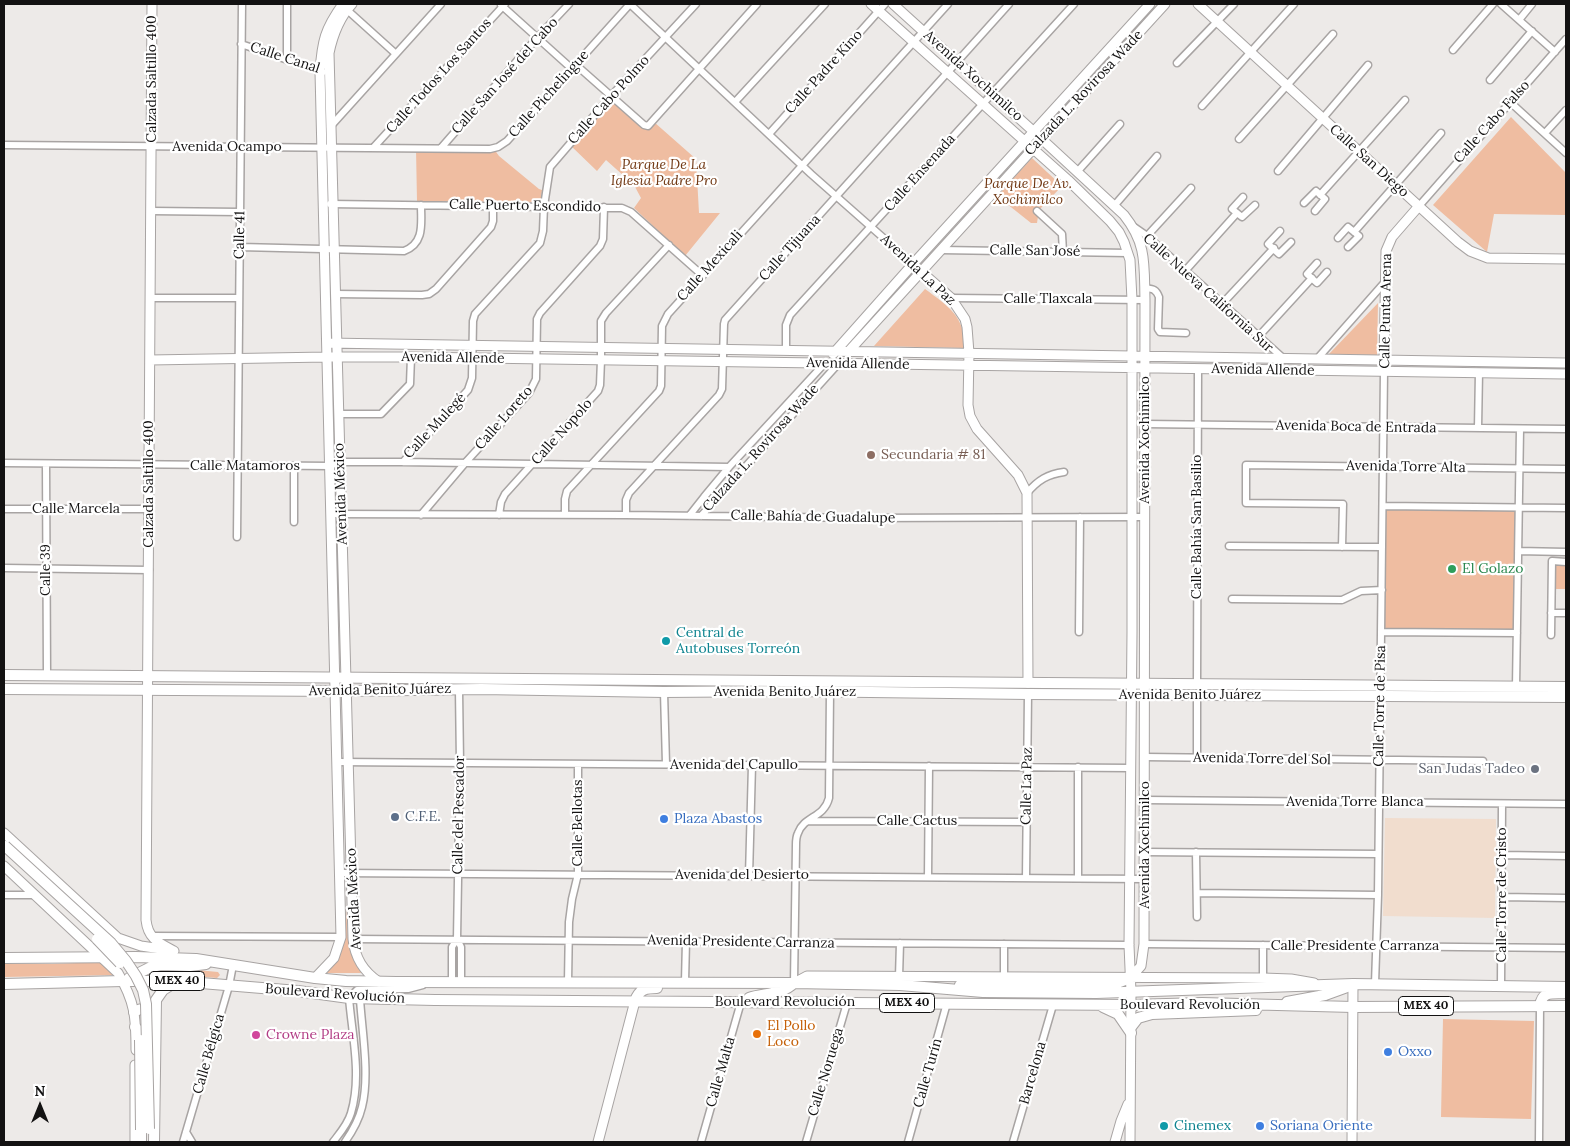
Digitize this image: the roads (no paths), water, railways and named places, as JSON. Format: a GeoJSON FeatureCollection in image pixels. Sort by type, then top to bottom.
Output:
{"type":"FeatureCollection","features":[{"type":"Feature","properties":{"kind":"main road","name":"Avenida Benito Juárez"},"geometry":{"type":"LineString","coordinates":[[4,675],[895,681],[1145,684],[1197,689],[1380,690],[1516,686],[1566,687]]}},
{"type":"Feature","properties":{"kind":"main road"},"geometry":{"type":"LineString","coordinates":[[481,689],[494,684],[497,678]]}},
{"type":"Feature","properties":{"kind":"main road"},"geometry":{"type":"LineString","coordinates":[[658,679],[664,692],[679,685],[710,685],[721,680]]}},
{"type":"Feature","properties":{"kind":"main road"},"geometry":{"type":"LineString","coordinates":[[895,681],[895,693]]}},
{"type":"Feature","properties":{"kind":"main road"},"geometry":{"type":"LineString","coordinates":[[1463,696],[1479,692],[1509,690],[1516,686]]}},
{"type":"Feature","properties":{"kind":"main road","name":"Avenida Benito Juárez"},"geometry":{"type":"LineString","coordinates":[[4,689],[341,691],[481,689],[1145,695],[1197,689]]}},
{"type":"Feature","properties":{"kind":"main road","name":"Avenida Benito Juárez"},"geometry":{"type":"LineString","coordinates":[[1380,690],[1463,696],[1566,697]]}},
{"type":"Feature","properties":{"kind":"main road"},"geometry":{"type":"LineString","coordinates":[[4,848],[116,958],[130,978],[136,991],[140,1015],[145,1130],[149,1142]]}},
{"type":"Feature","properties":{"kind":"main road","name":"MEX 40"},"geometry":{"type":"LineString","coordinates":[[4,958],[101,957],[196,959],[315,978],[379,982],[794,982],[900,985],[942,989],[1021,992],[1131,992],[1353,984],[1566,987]]}},
{"type":"Feature","properties":{"kind":"main road"},"geometry":{"type":"LineString","coordinates":[[122,980],[151,967],[161,965],[190,966],[214,962]]}},
{"type":"Feature","properties":{"kind":"main road"},"geometry":{"type":"LineString","coordinates":[[888,1003],[922,997],[942,989],[963,984],[1004,981],[1117,983],[1130,978]]}},
{"type":"Feature","properties":{"kind":"main road","name":"Boulevard Revolución"},"geometry":{"type":"LineString","coordinates":[[4,984],[122,980],[177,981],[298,991],[349,998],[453,1000],[1097,1005],[1202,1003],[1353,1007],[1566,1006]]}},
{"type":"Feature","properties":{"kind":"main road"},"geometry":{"type":"LineString","coordinates":[[154,1142],[156,1000],[163,990],[177,981]]}},
{"type":"Feature","properties":{"kind":"main road"},"geometry":{"type":"LineString","coordinates":[[635,1001],[639,993],[646,989],[674,987],[685,982]]}},
{"type":"Feature","properties":{"kind":"main road"},"geometry":{"type":"LineString","coordinates":[[741,1002],[752,997],[786,989],[794,982]]}},
{"type":"Feature","properties":{"kind":"main road"},"geometry":{"type":"LineString","coordinates":[[1097,1005],[1118,1014],[1131,1030],[1138,1018],[1152,1014],[1258,1010],[1295,999],[1334,992],[1353,984]]}},
{"type":"Feature","properties":{"kind":"main road"},"geometry":{"type":"LineString","coordinates":[[1540,1006],[1541,998],[1545,995],[1566,993]]}},
{"type":"Feature","properties":{"kind":"main road"},"geometry":{"type":"LineString","coordinates":[[134,1012],[145,1008],[156,1014]]}},
{"type":"Feature","properties":{"kind":"main road"},"geometry":{"type":"LineString","coordinates":[[135,1027],[146,1034],[156,1029]]}},
{"type":"Feature","properties":{"kind":"main road"},"geometry":{"type":"LineString","coordinates":[[141,1142],[145,1130]]}},
{"type":"Feature","properties":{"kind":"street","name":"Calzada Saltillo 400"},"geometry":{"type":"LineString","coordinates":[[152,4],[146,920],[147,928],[152,936]]}},
{"type":"Feature","properties":{"kind":"street","name":"Calle 41"},"geometry":{"type":"LineString","coordinates":[[237,537],[242,4]]}},
{"type":"Feature","properties":{"kind":"street"},"geometry":{"type":"LineString","coordinates":[[287,4],[287,60]]}},
{"type":"Feature","properties":{"kind":"street"},"geometry":{"type":"LineString","coordinates":[[330,127],[441,4]]}},
{"type":"Feature","properties":{"kind":"street","name":"Calle San José del Cabo"},"geometry":{"type":"LineString","coordinates":[[441,148],[569,4]]}},
{"type":"Feature","properties":{"kind":"street","name":"Avenida La Paz"},"geometry":{"type":"LineString","coordinates":[[630,4],[802,165],[950,298],[965,319],[970,366],[968,405],[970,416],[977,429],[1018,475],[1027,493],[1028,683]]}},
{"type":"Feature","properties":{"kind":"street","name":"Calle Pichelingue"},"geometry":{"type":"LineString","coordinates":[[326,148],[490,149],[502,144],[630,4]]}},
{"type":"Feature","properties":{"kind":"street","name":"Calle Cabo Polmo"},"geometry":{"type":"LineString","coordinates":[[544,206],[550,167],[696,4]]}},
{"type":"Feature","properties":{"kind":"street"},"geometry":{"type":"LineString","coordinates":[[502,5],[537,38],[612,96],[644,125],[648,126],[757,4]]}},
{"type":"Feature","properties":{"kind":"street"},"geometry":{"type":"LineString","coordinates":[[735,102],[825,4]]}},
{"type":"Feature","properties":{"kind":"street","name":"Avenida Xochimilco"},"geometry":{"type":"LineString","coordinates":[[871,4],[882,7],[913,41],[1068,180],[1110,221],[1119,232],[1128,253],[1132,300],[1129,878],[1131,992],[1130,1142]]}},
{"type":"Feature","properties":{"kind":"street","name":"Avenida Xochimilco"},"geometry":{"type":"LineString","coordinates":[[893,4],[1114,206],[1134,227],[1142,250],[1146,300],[1144,944],[1141,966],[1130,978]]}},
{"type":"Feature","properties":{"kind":"street","name":"Calle Mexicali"},"geometry":{"type":"LineString","coordinates":[[565,515],[564,499],[567,491],[659,391],[661,386],[662,326],[664,320],[702,275],[948,4]]}},
{"type":"Feature","properties":{"kind":"street","name":"Calle Tijuana"},"geometry":{"type":"LineString","coordinates":[[626,515],[627,496],[719,395],[722,389],[725,320],[1009,4]]}},
{"type":"Feature","properties":{"kind":"street","name":"Calle Ensenada"},"geometry":{"type":"LineString","coordinates":[[786,350],[786,325],[790,315],[1074,4]]}},
{"type":"Feature","properties":{"kind":"street","name":"Calzada L. Rovirosa Wade"},"geometry":{"type":"LineString","coordinates":[[690,516],[704,496],[729,467],[1150,4]]}},
{"type":"Feature","properties":{"kind":"street","name":"Calzada L. Rovirosa Wade"},"geometry":{"type":"LineString","coordinates":[[701,516],[1165,4]]}},
{"type":"Feature","properties":{"kind":"street","name":"Calle San Diego"},"geometry":{"type":"LineString","coordinates":[[1198,4],[1470,251],[1480,256],[1504,259],[1566,259]]}},
{"type":"Feature","properties":{"kind":"street"},"geometry":{"type":"LineString","coordinates":[[1177,63],[1234,4]]}},
{"type":"Feature","properties":{"kind":"street"},"geometry":{"type":"LineString","coordinates":[[1202,106],[1294,4]]}},
{"type":"Feature","properties":{"kind":"street"},"geometry":{"type":"LineString","coordinates":[[1453,50],[1492,4]]}},
{"type":"Feature","properties":{"kind":"street"},"geometry":{"type":"LineString","coordinates":[[1502,4],[1555,52]]}},
{"type":"Feature","properties":{"kind":"street"},"geometry":{"type":"LineString","coordinates":[[1519,20],[1532,4]]}},
{"type":"Feature","properties":{"kind":"street"},"geometry":{"type":"LineString","coordinates":[[346,5],[396,54]]}},
{"type":"Feature","properties":{"kind":"street","name":"Avenida México"},"geometry":{"type":"LineString","coordinates":[[346,5],[334,34],[325,72],[332,343],[330,466],[335,677],[341,691],[348,762],[354,950],[360,964],[370,976],[379,982]]}},
{"type":"Feature","properties":{"kind":"street","name":"Calle Todos Los Santos"},"geometry":{"type":"LineString","coordinates":[[373,148],[502,5]]}},
{"type":"Feature","properties":{"kind":"street","name":"Calle Padre Kino"},"geometry":{"type":"LineString","coordinates":[[769,134],[882,7]]}},
{"type":"Feature","properties":{"kind":"street"},"geometry":{"type":"LineString","coordinates":[[1490,80],[1532,31]]}},
{"type":"Feature","properties":{"kind":"street"},"geometry":{"type":"LineString","coordinates":[[1239,138],[1333,34]]}},
{"type":"Feature","properties":{"kind":"street","name":"Calle Cabo Falso"},"geometry":{"type":"LineString","coordinates":[[1419,206],[1566,40]]}},
{"type":"Feature","properties":{"kind":"street","name":"Calle Canal"},"geometry":{"type":"LineString","coordinates":[[241,44],[325,72]]}},
{"type":"Feature","properties":{"kind":"street"},"geometry":{"type":"LineString","coordinates":[[1278,171],[1368,66]]}},
{"type":"Feature","properties":{"kind":"street","name":"Avenida México"},"geometry":{"type":"LineString","coordinates":[[325,72],[330,127],[326,148]]}},
{"type":"Feature","properties":{"kind":"street"},"geometry":{"type":"LineString","coordinates":[[1304,203],[1320,195],[1405,100]]}},
{"type":"Feature","properties":{"kind":"street"},"geometry":{"type":"LineString","coordinates":[[1510,102],[1566,153]]}},
{"type":"Feature","properties":{"kind":"street"},"geometry":{"type":"LineString","coordinates":[[1545,133],[1566,110]]}},
{"type":"Feature","properties":{"kind":"street"},"geometry":{"type":"LineString","coordinates":[[1078,172],[1120,124]]}},
{"type":"Feature","properties":{"kind":"street"},"geometry":{"type":"LineString","coordinates":[[1354,232],[1440,133]]}},
{"type":"Feature","properties":{"kind":"street","name":"Avenida Ocampo"},"geometry":{"type":"LineString","coordinates":[[4,146],[326,148]]}},
{"type":"Feature","properties":{"kind":"street"},"geometry":{"type":"LineString","coordinates":[[1114,206],[1157,156]]}},
{"type":"Feature","properties":{"kind":"street"},"geometry":{"type":"LineString","coordinates":[[1147,236],[1191,188]]}},
{"type":"Feature","properties":{"kind":"street"},"geometry":{"type":"LineString","coordinates":[[1314,212],[1320,195]]}},
{"type":"Feature","properties":{"kind":"street"},"geometry":{"type":"LineString","coordinates":[[1244,197],[1232,209],[1242,217],[1254,205]]}},
{"type":"Feature","properties":{"kind":"street","name":"Calle Puerto Escondido"},"geometry":{"type":"LineString","coordinates":[[328,204],[622,208],[631,212],[702,275]]}},
{"type":"Feature","properties":{"kind":"street"},"geometry":{"type":"LineString","coordinates":[[240,247],[404,251],[416,244],[421,234],[422,205]]}},
{"type":"Feature","properties":{"kind":"street"},"geometry":{"type":"LineString","coordinates":[[335,294],[429,294],[436,289],[491,227],[493,206]]}},
{"type":"Feature","properties":{"kind":"street","name":"Calle Mulegé"},"geometry":{"type":"LineString","coordinates":[[340,462],[403,462],[468,390],[472,378],[473,321],[475,314],[540,243],[544,232],[544,206]]}},
{"type":"Feature","properties":{"kind":"street","name":"Calle Punta Arena"},"geometry":{"type":"LineString","coordinates":[[1384,427],[1385,257],[1388,245],[1398,228],[1419,206]]}},
{"type":"Feature","properties":{"kind":"street","name":"Calle Loreto"},"geometry":{"type":"LineString","coordinates":[[421,515],[465,463],[529,393],[536,379],[536,325],[540,313],[600,246],[603,239],[604,207]]}},
{"type":"Feature","properties":{"kind":"street"},"geometry":{"type":"LineString","coordinates":[[151,211],[240,212]]}},
{"type":"Feature","properties":{"kind":"street"},"geometry":{"type":"LineString","coordinates":[[1037,211],[1062,234],[1063,252]]}},
{"type":"Feature","properties":{"kind":"street"},"geometry":{"type":"LineString","coordinates":[[1185,272],[1237,213]]}},
{"type":"Feature","properties":{"kind":"street","name":"Calle Nueva California Sur"},"geometry":{"type":"LineString","coordinates":[[1134,227],[1147,236],[1283,358]]}},
{"type":"Feature","properties":{"kind":"street"},"geometry":{"type":"LineString","coordinates":[[1338,238],[1348,227],[1359,236],[1348,247]]}},
{"type":"Feature","properties":{"kind":"street"},"geometry":{"type":"LineString","coordinates":[[1222,304],[1271,246],[1280,231]]}},
{"type":"Feature","properties":{"kind":"street"},"geometry":{"type":"LineString","coordinates":[[1271,246],[1279,254],[1291,242]]}},
{"type":"Feature","properties":{"kind":"street","name":"Calle Nopolo"},"geometry":{"type":"LineString","coordinates":[[499,515],[501,502],[505,494],[594,397],[600,385],[601,321],[606,313],[669,245]]}},
{"type":"Feature","properties":{"kind":"street","name":"Avenida México"},"geometry":{"type":"LineString","coordinates":[[330,248],[335,294],[332,343]]}},
{"type":"Feature","properties":{"kind":"street","name":"Calle San José"},"geometry":{"type":"LineString","coordinates":[[941,250],[1128,253]]}},
{"type":"Feature","properties":{"kind":"street"},"geometry":{"type":"LineString","coordinates":[[1317,263],[1307,274],[1317,282],[1327,272]]}},
{"type":"Feature","properties":{"kind":"street"},"geometry":{"type":"LineString","coordinates":[[1258,336],[1312,278]]}},
{"type":"Feature","properties":{"kind":"street"},"geometry":{"type":"LineString","coordinates":[[1317,359],[1385,282]]}},
{"type":"Feature","properties":{"kind":"street"},"geometry":{"type":"LineString","coordinates":[[1145,288],[1154,289],[1159,297],[1158,330],[1160,332],[1186,333]]}},
{"type":"Feature","properties":{"kind":"street"},"geometry":{"type":"LineString","coordinates":[[151,298],[239,298]]}},
{"type":"Feature","properties":{"kind":"street","name":"Calle Tlaxcala"},"geometry":{"type":"LineString","coordinates":[[950,298],[1146,300]]}},
{"type":"Feature","properties":{"kind":"street","name":"Avenida Allende"},"geometry":{"type":"LineString","coordinates":[[332,343],[1566,363]]}},
{"type":"Feature","properties":{"kind":"street","name":"Avenida México"},"geometry":{"type":"LineString","coordinates":[[315,978],[334,958],[341,937],[338,762],[341,691],[346,677],[338,414],[332,357]]}},
{"type":"Feature","properties":{"kind":"street"},"geometry":{"type":"LineString","coordinates":[[338,414],[381,414],[410,384],[411,357]]}},
{"type":"Feature","properties":{"kind":"street","name":"Avenida Allende"},"geometry":{"type":"LineString","coordinates":[[150,360],[411,357],[1566,374]]}},
{"type":"Feature","properties":{"kind":"street","name":"Calle Bahía San Basilio"},"geometry":{"type":"LineString","coordinates":[[1197,758],[1198,369]]}},
{"type":"Feature","properties":{"kind":"street"},"geometry":{"type":"LineString","coordinates":[[1478,428],[1479,372]]}},
{"type":"Feature","properties":{"kind":"street","name":"Avenida Boca de Entrada"},"geometry":{"type":"LineString","coordinates":[[1145,424],[1566,429]]}},
{"type":"Feature","properties":{"kind":"street","name":"Calle Torre de Pisa"},"geometry":{"type":"LineString","coordinates":[[1375,984],[1378,896],[1384,427]]}},
{"type":"Feature","properties":{"kind":"street"},"geometry":{"type":"LineString","coordinates":[[1516,686],[1520,429]]}},
{"type":"Feature","properties":{"kind":"street","name":"Calle Matamoros"},"geometry":{"type":"LineString","coordinates":[[4,463],[330,466],[340,462]]}},
{"type":"Feature","properties":{"kind":"street"},"geometry":{"type":"LineString","coordinates":[[403,462],[729,467]]}},
{"type":"Feature","properties":{"kind":"street","name":"Calle 39"},"geometry":{"type":"LineString","coordinates":[[46,464],[47,675]]}},
{"type":"Feature","properties":{"kind":"street","name":"Avenida Torre Alta"},"geometry":{"type":"LineString","coordinates":[[1342,547],[1342,504],[1246,503],[1246,465],[1566,469]]}},
{"type":"Feature","properties":{"kind":"street"},"geometry":{"type":"LineString","coordinates":[[294,466],[294,522]]}},
{"type":"Feature","properties":{"kind":"street"},"geometry":{"type":"LineString","coordinates":[[1027,493],[1034,484],[1043,478],[1064,472]]}},
{"type":"Feature","properties":{"kind":"street"},"geometry":{"type":"LineString","coordinates":[[1383,506],[1566,508]]}},
{"type":"Feature","properties":{"kind":"street","name":"Calle Marcela"},"geometry":{"type":"LineString","coordinates":[[4,509],[149,509]]}},
{"type":"Feature","properties":{"kind":"street","name":"Calle Bahía de Guadalupe"},"geometry":{"type":"LineString","coordinates":[[331,514],[865,518],[1145,517]]}},
{"type":"Feature","properties":{"kind":"street"},"geometry":{"type":"LineString","coordinates":[[1079,632],[1080,518]]}},
{"type":"Feature","properties":{"kind":"street"},"geometry":{"type":"LineString","coordinates":[[1229,546],[1382,547]]}},
{"type":"Feature","properties":{"kind":"street"},"geometry":{"type":"LineString","coordinates":[[1518,551],[1566,552]]}},
{"type":"Feature","properties":{"kind":"street"},"geometry":{"type":"LineString","coordinates":[[1551,635],[1552,562],[1566,562]]}},
{"type":"Feature","properties":{"kind":"street"},"geometry":{"type":"LineString","coordinates":[[4,568],[149,570]]}},
{"type":"Feature","properties":{"kind":"street"},"geometry":{"type":"LineString","coordinates":[[1232,599],[1342,600],[1361,591],[1382,590]]}},
{"type":"Feature","properties":{"kind":"street"},"geometry":{"type":"LineString","coordinates":[[1551,613],[1566,613]]}},
{"type":"Feature","properties":{"kind":"street"},"geometry":{"type":"LineString","coordinates":[[1381,632],[1517,634]]}},
{"type":"Feature","properties":{"kind":"street","name":"Calle del Pescador"},"geometry":{"type":"LineString","coordinates":[[456,981],[461,947],[457,939],[460,763],[459,690]]}},
{"type":"Feature","properties":{"kind":"street"},"geometry":{"type":"LineString","coordinates":[[664,692],[666,764]]}},
{"type":"Feature","properties":{"kind":"street"},"geometry":{"type":"LineString","coordinates":[[830,692],[828,804],[825,809],[802,827],[798,833],[796,845],[794,982],[806,976],[1004,981],[1004,944]]}},
{"type":"Feature","properties":{"kind":"street","name":"Calle La Paz"},"geometry":{"type":"LineString","coordinates":[[1026,878],[1028,694]]}},
{"type":"Feature","properties":{"kind":"street","name":"Avenida Torre del Sol"},"geometry":{"type":"LineString","coordinates":[[1145,757],[1483,761]]}},
{"type":"Feature","properties":{"kind":"street","name":"Avenida del Capullo"},"geometry":{"type":"LineString","coordinates":[[338,762],[1130,768]]}},
{"type":"Feature","properties":{"kind":"street","name":"Calle Bellotas"},"geometry":{"type":"LineString","coordinates":[[568,982],[570,910],[578,874],[578,764]]}},
{"type":"Feature","properties":{"kind":"street"},"geometry":{"type":"LineString","coordinates":[[748,876],[752,765]]}},
{"type":"Feature","properties":{"kind":"street"},"geometry":{"type":"LineString","coordinates":[[928,766],[928,877]]}},
{"type":"Feature","properties":{"kind":"street"},"geometry":{"type":"LineString","coordinates":[[1078,767],[1078,878]]}},
{"type":"Feature","properties":{"kind":"street","name":"Avenida Torre Blanca"},"geometry":{"type":"LineString","coordinates":[[1145,800],[1566,804]]}},
{"type":"Feature","properties":{"kind":"street","name":"Calle Torre de Cristo"},"geometry":{"type":"LineString","coordinates":[[1501,986],[1502,804]]}},
{"type":"Feature","properties":{"kind":"street","name":"Calle Cactus"},"geometry":{"type":"LineString","coordinates":[[808,821],[1027,822]]}},
{"type":"Feature","properties":{"kind":"street"},"geometry":{"type":"LineString","coordinates":[[4,833],[118,938],[125,942],[174,951]]}},
{"type":"Feature","properties":{"kind":"street"},"geometry":{"type":"LineString","coordinates":[[1144,852],[1378,854]]}},
{"type":"Feature","properties":{"kind":"street"},"geometry":{"type":"LineString","coordinates":[[1196,852],[1197,917]]}},
{"type":"Feature","properties":{"kind":"street"},"geometry":{"type":"LineString","coordinates":[[1502,855],[1566,856]]}},
{"type":"Feature","properties":{"kind":"street"},"geometry":{"type":"LineString","coordinates":[[4,866],[118,973],[130,994],[135,1027],[135,1142]]}},
{"type":"Feature","properties":{"kind":"street","name":"Avenida del Desierto"},"geometry":{"type":"LineString","coordinates":[[340,873],[1144,879]]}},
{"type":"Feature","properties":{"kind":"street"},"geometry":{"type":"LineString","coordinates":[[1197,893],[1378,896]]}},
{"type":"Feature","properties":{"kind":"street"},"geometry":{"type":"LineString","coordinates":[[4,895],[35,896]]}},
{"type":"Feature","properties":{"kind":"street"},"geometry":{"type":"LineString","coordinates":[[1502,897],[1566,898]]}},
{"type":"Feature","properties":{"kind":"street"},"geometry":{"type":"LineString","coordinates":[[79,936],[91,938],[97,936],[101,924]]}},
{"type":"Feature","properties":{"kind":"street"},"geometry":{"type":"LineString","coordinates":[[152,936],[341,937]]}},
{"type":"Feature","properties":{"kind":"street"},"geometry":{"type":"LineString","coordinates":[[152,936],[158,942],[174,951],[196,959]]}},
{"type":"Feature","properties":{"kind":"street","name":"Avenida Presidente Carranza"},"geometry":{"type":"LineString","coordinates":[[353,939],[1129,946]]}},
{"type":"Feature","properties":{"kind":"street"},"geometry":{"type":"LineString","coordinates":[[685,982],[686,941]]}},
{"type":"Feature","properties":{"kind":"street"},"geometry":{"type":"LineString","coordinates":[[899,977],[900,943]]}},
{"type":"Feature","properties":{"kind":"street","name":"Calle Presidente Carranza"},"geometry":{"type":"LineString","coordinates":[[1144,944],[1566,948]]}},
{"type":"Feature","properties":{"kind":"street"},"geometry":{"type":"LineString","coordinates":[[1263,945],[1263,978]]}},
{"type":"Feature","properties":{"kind":"street","name":"Calle Bélgica"},"geometry":{"type":"LineString","coordinates":[[183,1142],[229,986],[233,965]]}},
{"type":"Feature","properties":{"kind":"street"},"geometry":{"type":"LineString","coordinates":[[1130,978],[1291,979],[1324,985]]}},
{"type":"Feature","properties":{"kind":"street"},"geometry":{"type":"LineString","coordinates":[[333,1142],[345,1127],[354,1101],[356,1069],[349,998],[357,990],[408,989],[432,982]]}},
{"type":"Feature","properties":{"kind":"street"},"geometry":{"type":"LineString","coordinates":[[1352,1142],[1353,984]]}},
{"type":"Feature","properties":{"kind":"street"},"geometry":{"type":"LineString","coordinates":[[345,1142],[351,1134],[362,1107],[365,1085],[360,998]]}},
{"type":"Feature","properties":{"kind":"street"},"geometry":{"type":"LineString","coordinates":[[598,1142],[635,1001]]}},
{"type":"Feature","properties":{"kind":"street","name":"Calle Malta"},"geometry":{"type":"LineString","coordinates":[[701,1142],[741,1002]]}},
{"type":"Feature","properties":{"kind":"street","name":"Calle Noruega"},"geometry":{"type":"LineString","coordinates":[[806,1142],[847,1003]]}},
{"type":"Feature","properties":{"kind":"street","name":"Calle Turín"},"geometry":{"type":"LineString","coordinates":[[908,1142],[947,1003]]}},
{"type":"Feature","properties":{"kind":"street","name":"Barcelona"},"geometry":{"type":"LineString","coordinates":[[1014,1142],[1053,1004]]}},
{"type":"Feature","properties":{"kind":"street"},"geometry":{"type":"LineString","coordinates":[[1539,1142],[1540,1006]]}},
{"type":"Feature","properties":{"kind":"street"},"geometry":{"type":"LineString","coordinates":[[356,1069],[365,1068]]}},
{"type":"Feature","properties":{"kind":"street"},"geometry":{"type":"LineString","coordinates":[[1115,1142],[1130,1099]]}},
{"type":"Feature","properties":{"kind":"street"},"geometry":{"type":"LineString","coordinates":[[186,1132],[192,1142]]}},
{"type":"Feature","properties":{"kind":"place","name":"Secundaria # 81"},"geometry":{"type":"Point","coordinates":[871,455]}},
{"type":"Feature","properties":{"kind":"place","name":"El Golazo"},"geometry":{"type":"Point","coordinates":[1452,569]}},
{"type":"Feature","properties":{"kind":"place","name":"Central de Autobuses Torreón"},"geometry":{"type":"Point","coordinates":[666,641]}},
{"type":"Feature","properties":{"kind":"place","name":"San Judas Tadeo"},"geometry":{"type":"Point","coordinates":[1535,769]}},
{"type":"Feature","properties":{"kind":"place","name":"C.F.E."},"geometry":{"type":"Point","coordinates":[395,817]}},
{"type":"Feature","properties":{"kind":"place","name":"Plaza Abastos"},"geometry":{"type":"Point","coordinates":[664,819]}},
{"type":"Feature","properties":{"kind":"place","name":"El Pollo Loco"},"geometry":{"type":"Point","coordinates":[757,1034]}},
{"type":"Feature","properties":{"kind":"place","name":"Crowne Plaza"},"geometry":{"type":"Point","coordinates":[256,1035]}},
{"type":"Feature","properties":{"kind":"place","name":"Oxxo"},"geometry":{"type":"Point","coordinates":[1388,1052]}},
{"type":"Feature","properties":{"kind":"place","name":"Cinemex"},"geometry":{"type":"Point","coordinates":[1164,1126]}},
{"type":"Feature","properties":{"kind":"place","name":"Soriana Oriente"},"geometry":{"type":"Point","coordinates":[1260,1126]}},
{"type":"Feature","properties":{"kind":"park label","name":"Parque De La Iglesia Padre Pro"},"geometry":{"type":"Point","coordinates":[664,174]}},
{"type":"Feature","properties":{"kind":"park label","name":"Parque De Av. Xochimilco"},"geometry":{"type":"Point","coordinates":[1028,192]}}]}
